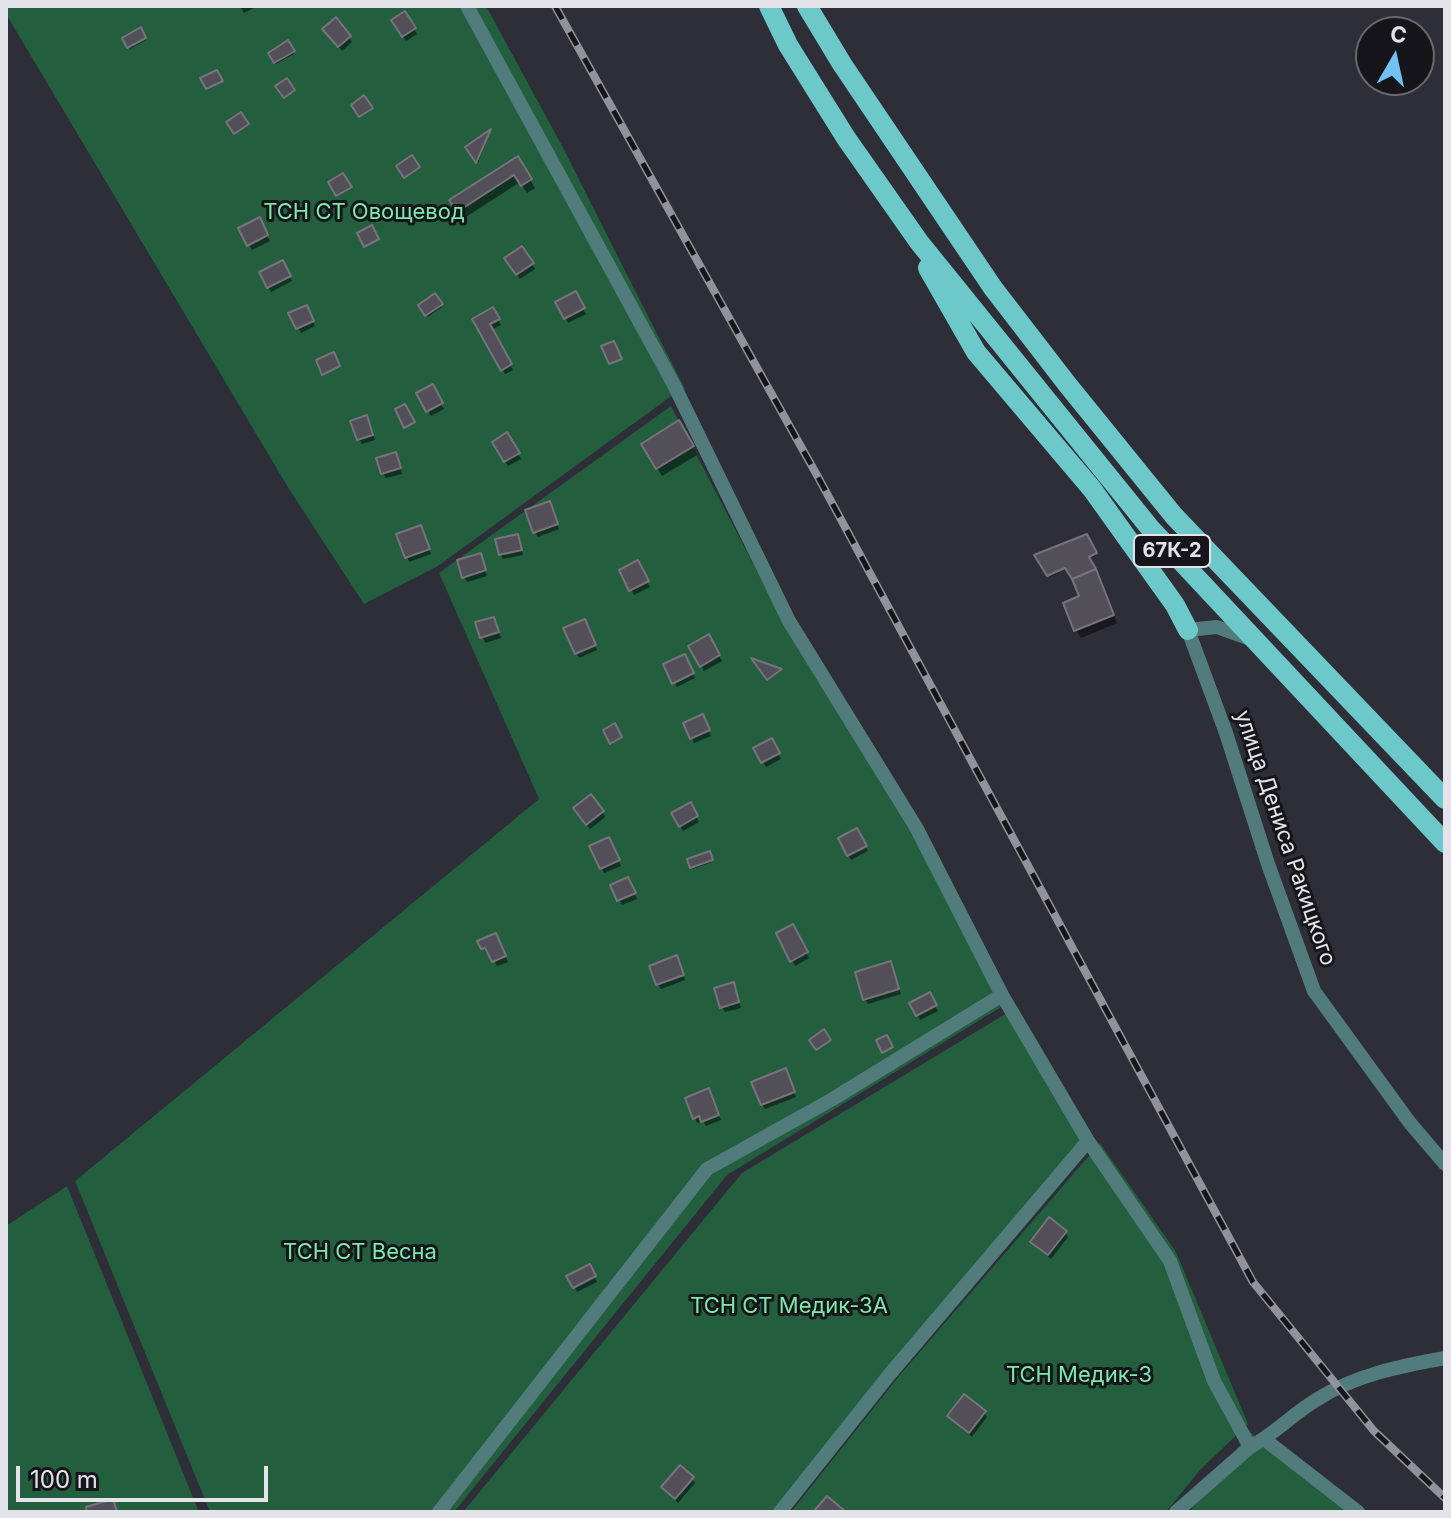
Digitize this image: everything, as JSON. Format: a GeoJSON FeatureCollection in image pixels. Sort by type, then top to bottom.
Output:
{"type":"FeatureCollection","features":[{"type":"Feature","properties":{"kind":"main road","name":"67К-2"},"geometry":{"type":"LineString","coordinates":[[769,6],[788,45],[846,138],[919,242],[1150,528],[1445,843]]}},
{"type":"Feature","properties":{"kind":"main road","name":"67К-2"},"geometry":{"type":"LineString","coordinates":[[807,6],[842,64],[993,288],[1067,384],[1174,516],[1445,799]]}},
{"type":"Feature","properties":{"kind":"main road"},"geometry":{"type":"LineString","coordinates":[[919,242],[928,268],[976,352],[1092,489],[1175,605],[1188,630]]}},
{"type":"Feature","properties":{"kind":"street"},"geometry":{"type":"LineString","coordinates":[[467,6],[674,385],[789,621],[917,829],[1002,995],[1088,1141],[1170,1261],[1214,1381],[1250,1447]]}},
{"type":"Feature","properties":{"kind":"street"},"geometry":{"type":"LineString","coordinates":[[1188,630],[1217,627],[1253,640]]}},
{"type":"Feature","properties":{"kind":"street","name":"улица Дениса Ракицкого"},"geometry":{"type":"LineString","coordinates":[[1188,630],[1314,991],[1410,1123],[1445,1164]]}},
{"type":"Feature","properties":{"kind":"street"},"geometry":{"type":"LineString","coordinates":[[439,1512],[707,1169],[831,1100],[1002,995]]}},
{"type":"Feature","properties":{"kind":"street"},"geometry":{"type":"LineString","coordinates":[[780,1512],[889,1375],[1088,1141]]}},
{"type":"Feature","properties":{"kind":"street"},"geometry":{"type":"LineString","coordinates":[[1176,1512],[1250,1447],[1315,1400],[1340,1386],[1393,1367],[1445,1358]]}},
{"type":"Feature","properties":{"kind":"street"},"geometry":{"type":"LineString","coordinates":[[1264,1439],[1358,1512]]}},
{"type":"Feature","properties":{"kind":"green space","name":"ТСН СТ Овощевод"},"geometry":{"type":"Polygon","coordinates":[[[6,6],[486,6],[561,144],[685,389],[438,566],[364,604],[289,489],[6,14],[6,6]]]}},
{"type":"Feature","properties":{"kind":"green space","name":"ТСН СТ Весна"},"geometry":{"type":"Polygon","coordinates":[[[671,406],[790,635],[922,851],[1001,1007],[727,1175],[454,1512],[210,1512],[75,1181],[539,799],[439,573],[671,406]]]}},
{"type":"Feature","properties":{"kind":"green space","name":"ТСН СТ Медик-3А"},"geometry":{"type":"Polygon","coordinates":[[[1017,1007],[1091,1135],[779,1512],[463,1512],[742,1173],[1017,1007]]]}},
{"type":"Feature","properties":{"kind":"green space","name":"ТСН Медик-3"},"geometry":{"type":"Polygon","coordinates":[[[1100,1143],[1176,1252],[1248,1424],[1200,1470],[1166,1512],[791,1512],[899,1376],[1100,1143]]]}},
{"type":"Feature","properties":{"kind":"green space"},"geometry":{"type":"Polygon","coordinates":[[[67,1186],[199,1512],[6,1512],[6,1226],[67,1186]]]}},
{"type":"Feature","properties":{"kind":"green space"},"geometry":{"type":"Polygon","coordinates":[[[1250,1432],[1349,1512],[1189,1512],[1250,1432]]]}},
{"type":"Feature","properties":{"kind":"building"},"geometry":{"type":"Polygon","coordinates":[[[405,11],[416,28],[402,37],[391,20],[405,11]]]}},
{"type":"Feature","properties":{"kind":"building"},"geometry":{"type":"Polygon","coordinates":[[[336,17],[351,36],[338,47],[322,29],[336,17]]]}},
{"type":"Feature","properties":{"kind":"building"},"geometry":{"type":"Polygon","coordinates":[[[141,27],[146,38],[127,48],[122,38],[141,27]]]}},
{"type":"Feature","properties":{"kind":"building"},"geometry":{"type":"Polygon","coordinates":[[[288,40],[295,51],[274,63],[268,53],[288,40]]]}},
{"type":"Feature","properties":{"kind":"building"},"geometry":{"type":"Polygon","coordinates":[[[217,70],[223,81],[206,89],[200,78],[217,70]]]}},
{"type":"Feature","properties":{"kind":"building"},"geometry":{"type":"Polygon","coordinates":[[[287,78],[295,90],[284,98],[275,86],[287,78]]]}},
{"type":"Feature","properties":{"kind":"building"},"geometry":{"type":"Polygon","coordinates":[[[364,95],[373,108],[359,117],[351,105],[364,95]]]}},
{"type":"Feature","properties":{"kind":"building"},"geometry":{"type":"Polygon","coordinates":[[[241,112],[249,124],[234,134],[226,122],[241,112]]]}},
{"type":"Feature","properties":{"kind":"building"},"geometry":{"type":"Polygon","coordinates":[[[491,129],[476,163],[465,147],[491,129]]]}},
{"type":"Feature","properties":{"kind":"building"},"geometry":{"type":"Polygon","coordinates":[[[412,155],[420,167],[404,178],[396,166],[412,155]]]}},
{"type":"Feature","properties":{"kind":"building"},"geometry":{"type":"Polygon","coordinates":[[[518,156],[532,179],[521,186],[514,175],[457,212],[449,200],[518,156]]]}},
{"type":"Feature","properties":{"kind":"building"},"geometry":{"type":"Polygon","coordinates":[[[343,173],[352,187],[336,196],[328,182],[343,173]]]}},
{"type":"Feature","properties":{"kind":"building"},"geometry":{"type":"Polygon","coordinates":[[[260,217],[268,235],[247,246],[238,228],[260,217]]]}},
{"type":"Feature","properties":{"kind":"building"},"geometry":{"type":"Polygon","coordinates":[[[372,225],[379,239],[364,247],[357,233],[372,225]]]}},
{"type":"Feature","properties":{"kind":"building"},"geometry":{"type":"Polygon","coordinates":[[[522,246],[534,263],[516,275],[504,258],[522,246]]]}},
{"type":"Feature","properties":{"kind":"building"},"geometry":{"type":"Polygon","coordinates":[[[283,260],[291,276],[267,288],[259,272],[283,260]]]}},
{"type":"Feature","properties":{"kind":"building"},"geometry":{"type":"Polygon","coordinates":[[[576,291],[585,308],[564,319],[555,302],[576,291]]]}},
{"type":"Feature","properties":{"kind":"building"},"geometry":{"type":"Polygon","coordinates":[[[435,293],[443,304],[425,316],[418,305],[435,293]]]}},
{"type":"Feature","properties":{"kind":"building"},"geometry":{"type":"Polygon","coordinates":[[[307,305],[314,321],[296,329],[288,313],[307,305]]]}},
{"type":"Feature","properties":{"kind":"building"},"geometry":{"type":"Polygon","coordinates":[[[493,307],[500,319],[490,324],[512,364],[501,371],[472,319],[493,307]]]}},
{"type":"Feature","properties":{"kind":"building"},"geometry":{"type":"Polygon","coordinates":[[[614,341],[622,359],[609,364],[601,346],[614,341]]]}},
{"type":"Feature","properties":{"kind":"building"},"geometry":{"type":"Polygon","coordinates":[[[334,352],[340,366],[322,375],[316,360],[334,352]]]}},
{"type":"Feature","properties":{"kind":"building"},"geometry":{"type":"Polygon","coordinates":[[[433,384],[443,403],[426,412],[416,393],[433,384]]]}},
{"type":"Feature","properties":{"kind":"building"},"geometry":{"type":"Polygon","coordinates":[[[405,404],[415,422],[404,428],[395,409],[405,404]]]}},
{"type":"Feature","properties":{"kind":"building"},"geometry":{"type":"Polygon","coordinates":[[[367,415],[373,435],[357,440],[350,421],[367,415]]]}},
{"type":"Feature","properties":{"kind":"building"},"geometry":{"type":"Polygon","coordinates":[[[679,420],[694,446],[656,469],[641,444],[679,420]]]}},
{"type":"Feature","properties":{"kind":"building"},"geometry":{"type":"Polygon","coordinates":[[[507,432],[520,453],[504,462],[492,442],[507,432]]]}},
{"type":"Feature","properties":{"kind":"building"},"geometry":{"type":"Polygon","coordinates":[[[396,452],[401,468],[381,474],[376,458],[396,452]]]}},
{"type":"Feature","properties":{"kind":"building"},"geometry":{"type":"Polygon","coordinates":[[[550,501],[558,524],[533,533],[525,510],[550,501]]]}},
{"type":"Feature","properties":{"kind":"building"},"geometry":{"type":"Polygon","coordinates":[[[421,525],[430,549],[405,558],[396,534],[421,525]]]}},
{"type":"Feature","properties":{"kind":"building"},"geometry":{"type":"Polygon","coordinates":[[[518,534],[522,550],[499,555],[495,539],[518,534]]]}},
{"type":"Feature","properties":{"kind":"building"},"geometry":{"type":"Polygon","coordinates":[[[1087,534],[1097,553],[1089,557],[1096,569],[1072,579],[1065,568],[1047,576],[1034,555],[1087,534]]]}},
{"type":"Feature","properties":{"kind":"building"},"geometry":{"type":"Polygon","coordinates":[[[481,553],[486,570],[462,578],[457,560],[481,553]]]}},
{"type":"Feature","properties":{"kind":"building"},"geometry":{"type":"Polygon","coordinates":[[[638,560],[649,581],[629,591],[619,570],[638,560]]]}},
{"type":"Feature","properties":{"kind":"building"},"geometry":{"type":"Polygon","coordinates":[[[1096,569],[1114,615],[1074,631],[1063,603],[1079,596],[1072,579],[1096,569]]]}},
{"type":"Feature","properties":{"kind":"building"},"geometry":{"type":"Polygon","coordinates":[[[494,617],[499,632],[480,638],[475,622],[494,617]]]}},
{"type":"Feature","properties":{"kind":"building"},"geometry":{"type":"Polygon","coordinates":[[[585,619],[596,645],[575,654],[563,628],[585,619]]]}},
{"type":"Feature","properties":{"kind":"building"},"geometry":{"type":"Polygon","coordinates":[[[709,634],[720,655],[700,667],[688,646],[709,634]]]}},
{"type":"Feature","properties":{"kind":"building"},"geometry":{"type":"Polygon","coordinates":[[[685,654],[694,673],[672,684],[663,664],[685,654]]]}},
{"type":"Feature","properties":{"kind":"building"},"geometry":{"type":"Polygon","coordinates":[[[751,658],[782,669],[767,680],[751,658]]]}},
{"type":"Feature","properties":{"kind":"building"},"geometry":{"type":"Polygon","coordinates":[[[703,714],[710,730],[690,739],[683,723],[703,714]]]}},
{"type":"Feature","properties":{"kind":"building"},"geometry":{"type":"Polygon","coordinates":[[[615,723],[622,737],[610,744],[603,730],[615,723]]]}},
{"type":"Feature","properties":{"kind":"building"},"geometry":{"type":"Polygon","coordinates":[[[772,738],[780,753],[761,763],[753,748],[772,738]]]}},
{"type":"Feature","properties":{"kind":"building"},"geometry":{"type":"Polygon","coordinates":[[[591,794],[604,811],[586,825],[573,808],[591,794]]]}},
{"type":"Feature","properties":{"kind":"building"},"geometry":{"type":"Polygon","coordinates":[[[691,802],[698,816],[679,827],[671,813],[691,802]]]}},
{"type":"Feature","properties":{"kind":"building"},"geometry":{"type":"Polygon","coordinates":[[[857,828],[867,846],[847,856],[838,838],[857,828]]]}},
{"type":"Feature","properties":{"kind":"building"},"geometry":{"type":"Polygon","coordinates":[[[609,837],[620,860],[600,869],[589,846],[609,837]]]}},
{"type":"Feature","properties":{"kind":"building"},"geometry":{"type":"Polygon","coordinates":[[[710,851],[713,860],[690,868],[687,859],[710,851]]]}},
{"type":"Feature","properties":{"kind":"building"},"geometry":{"type":"Polygon","coordinates":[[[628,877],[636,893],[617,901],[610,885],[628,877]]]}},
{"type":"Feature","properties":{"kind":"building"},"geometry":{"type":"Polygon","coordinates":[[[793,924],[808,952],[790,962],[776,933],[793,924]]]}},
{"type":"Feature","properties":{"kind":"building"},"geometry":{"type":"Polygon","coordinates":[[[496,933],[506,956],[492,962],[485,948],[481,949],[477,941],[496,933]]]}},
{"type":"Feature","properties":{"kind":"building"},"geometry":{"type":"Polygon","coordinates":[[[677,955],[684,975],[656,985],[649,966],[677,955]]]}},
{"type":"Feature","properties":{"kind":"building"},"geometry":{"type":"Polygon","coordinates":[[[891,961],[899,989],[863,1000],[855,972],[891,961]]]}},
{"type":"Feature","properties":{"kind":"building"},"geometry":{"type":"Polygon","coordinates":[[[734,982],[739,1002],[720,1008],[714,988],[734,982]]]}},
{"type":"Feature","properties":{"kind":"building"},"geometry":{"type":"Polygon","coordinates":[[[930,992],[937,1005],[916,1016],[909,1003],[930,992]]]}},
{"type":"Feature","properties":{"kind":"building"},"geometry":{"type":"Polygon","coordinates":[[[824,1029],[831,1040],[816,1050],[809,1040],[824,1029]]]}},
{"type":"Feature","properties":{"kind":"building"},"geometry":{"type":"Polygon","coordinates":[[[887,1035],[893,1047],[882,1053],[876,1040],[887,1035]]]}},
{"type":"Feature","properties":{"kind":"building"},"geometry":{"type":"Polygon","coordinates":[[[786,1068],[795,1092],[761,1105],[751,1082],[786,1068]]]}},
{"type":"Feature","properties":{"kind":"building"},"geometry":{"type":"Polygon","coordinates":[[[709,1088],[719,1115],[701,1122],[699,1116],[693,1119],[685,1098],[709,1088]]]}},
{"type":"Feature","properties":{"kind":"building"},"geometry":{"type":"Polygon","coordinates":[[[1049,1217],[1067,1231],[1048,1255],[1030,1242],[1049,1217]]]}},
{"type":"Feature","properties":{"kind":"building"},"geometry":{"type":"Polygon","coordinates":[[[590,1264],[596,1276],[573,1288],[566,1276],[590,1264]]]}},
{"type":"Feature","properties":{"kind":"building"},"geometry":{"type":"Polygon","coordinates":[[[964,1394],[986,1411],[969,1433],[947,1416],[964,1394]]]}},
{"type":"Feature","properties":{"kind":"building"},"geometry":{"type":"Polygon","coordinates":[[[680,1465],[694,1477],[675,1499],[661,1487],[680,1465]]]}},
{"type":"Feature","properties":{"kind":"building"},"geometry":{"type":"Polygon","coordinates":[[[827,1496],[846,1512],[813,1512],[827,1496]]]}},
{"type":"Feature","properties":{"kind":"building"},"geometry":{"type":"Polygon","coordinates":[[[113,1499],[117,1512],[87,1512],[86,1507],[113,1499]]]}},
{"type":"Feature","properties":{"kind":"railway"},"geometry":{"type":"LineString","coordinates":[[555,6],[818,477],[1253,1282],[1374,1431],[1445,1498]]}}]}
